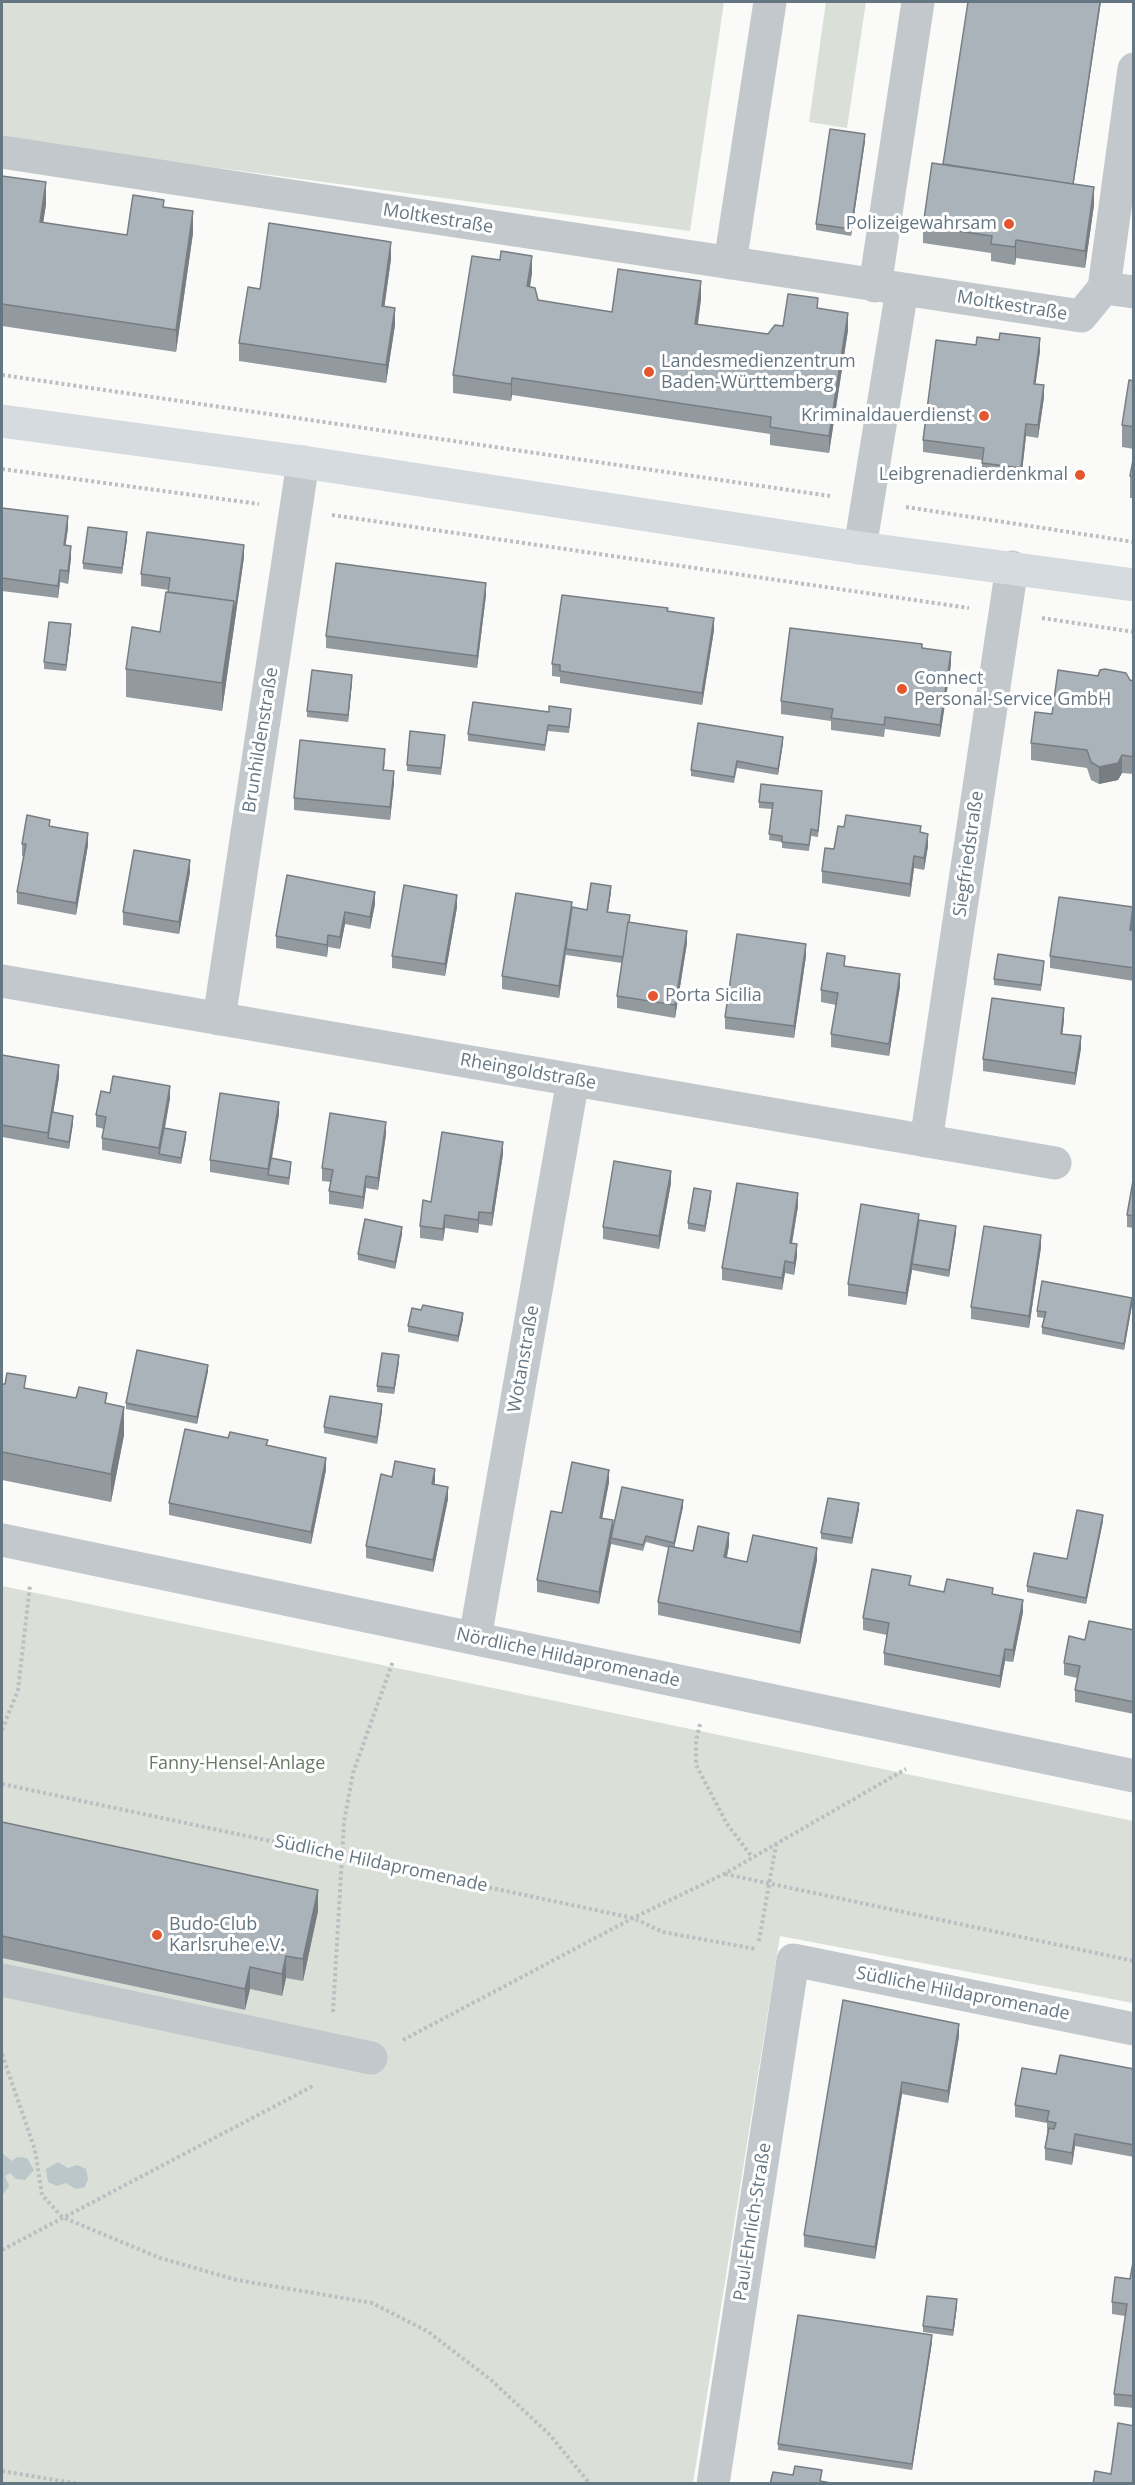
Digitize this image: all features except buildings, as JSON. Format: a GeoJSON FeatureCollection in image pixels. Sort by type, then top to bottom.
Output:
{"type":"FeatureCollection","features":[{"type":"Feature","properties":{"kind":"main road"},"geometry":{"type":"LineString","coordinates":[[2,420],[303,462],[860,548],[1134,585]]}},
{"type":"Feature","properties":{"kind":"street"},"geometry":{"type":"LineString","coordinates":[[730,263],[770,2]]}},
{"type":"Feature","properties":{"kind":"street"},"geometry":{"type":"LineString","coordinates":[[860,548],[867,501],[918,2]]}},
{"type":"Feature","properties":{"kind":"street","name":"Moltkestraße"},"geometry":{"type":"LineString","coordinates":[[2,152],[1080,316],[1119,290],[1134,69]]}},
{"type":"Feature","properties":{"kind":"street","name":"Brunhildenstraße"},"geometry":{"type":"LineString","coordinates":[[219,1019],[303,462]]}},
{"type":"Feature","properties":{"kind":"street","name":"Siegfriedstraße"},"geometry":{"type":"LineString","coordinates":[[926,1141],[1012,567]]}},
{"type":"Feature","properties":{"kind":"street","name":"Rheingoldstraße"},"geometry":{"type":"LineString","coordinates":[[2,981],[1055,1163]]}},
{"type":"Feature","properties":{"kind":"street","name":"Wotanstraße"},"geometry":{"type":"LineString","coordinates":[[475,1638],[573,1080]]}},
{"type":"Feature","properties":{"kind":"street","name":"Nördliche Hildapromenade"},"geometry":{"type":"LineString","coordinates":[[2,1540],[1134,1776]]}},
{"type":"Feature","properties":{"kind":"street","name":"Südliche Hildapromenade"},"geometry":{"type":"LineString","coordinates":[[793,1960],[1134,2029]]}},
{"type":"Feature","properties":{"kind":"street","name":"Paul-Ehrlich-Straße"},"geometry":{"type":"LineString","coordinates":[[713,2484],[793,1960]]}},
{"type":"Feature","properties":{"kind":"street"},"geometry":{"type":"LineString","coordinates":[[2,1980],[371,2058]]}},
{"type":"Feature","properties":{"kind":"path"},"geometry":{"type":"LineString","coordinates":[[2,375],[1134,542]]}},
{"type":"Feature","properties":{"kind":"path"},"geometry":{"type":"LineString","coordinates":[[2,469],[296,509],[1134,632]]}},
{"type":"Feature","properties":{"kind":"path"},"geometry":{"type":"LineString","coordinates":[[2,1730],[18,1690],[31,1581]]}},
{"type":"Feature","properties":{"kind":"path"},"geometry":{"type":"LineString","coordinates":[[331,2051],[344,1822],[353,1773],[406,1624]]}},
{"type":"Feature","properties":{"kind":"path"},"geometry":{"type":"LineString","coordinates":[[701,1722],[696,1741],[696,1765],[727,1824],[752,1857]]}},
{"type":"Feature","properties":{"kind":"path"},"geometry":{"type":"LineString","coordinates":[[633,1918],[724,1874],[912,1766]]}},
{"type":"Feature","properties":{"kind":"path","name":"Südliche Hildapromenade"},"geometry":{"type":"LineString","coordinates":[[2,1784],[633,1918],[663,1932],[758,1950],[770,1884]]}},
{"type":"Feature","properties":{"kind":"path"},"geometry":{"type":"LineString","coordinates":[[770,1884],[776,1845]]}},
{"type":"Feature","properties":{"kind":"path"},"geometry":{"type":"LineString","coordinates":[[724,1874],[1134,1961]]}},
{"type":"Feature","properties":{"kind":"path"},"geometry":{"type":"LineString","coordinates":[[2,2054],[34,2150],[42,2196],[62,2217],[160,2258],[237,2280],[372,2302],[427,2331],[490,2379],[550,2435],[590,2484]]}},
{"type":"Feature","properties":{"kind":"path"},"geometry":{"type":"LineString","coordinates":[[2,2471],[79,2483]]}},
{"type":"Feature","properties":{"kind":"green space"},"geometry":{"type":"Polygon","coordinates":[[[2,2],[724,2],[690,231],[2,139],[2,2]]]}},
{"type":"Feature","properties":{"kind":"green space"},"geometry":{"type":"Polygon","coordinates":[[[826,2],[866,2],[847,128],[809,122],[826,2]]]}},
{"type":"Feature","properties":{"kind":"green space","name":"Fanny-Hensel-Anlage"},"geometry":{"type":"Polygon","coordinates":[[[2,1586],[1133,1821],[1133,2003],[780,1936],[693,2483],[2,2483],[2,1958],[245,2010],[250,1989],[282,1996],[2,1844],[2,1586]]]}},
{"type":"Feature","properties":{"kind":"shaded area"},"geometry":{"type":"Polygon","coordinates":[[[2,2153],[12,2161],[17,2157],[27,2158],[34,2170],[25,2180],[16,2179],[10,2173],[5,2176],[9,2186],[2,2196],[2,2153]]]}},
{"type":"Feature","properties":{"kind":"shaded area"},"geometry":{"type":"Polygon","coordinates":[[[58,2162],[68,2168],[77,2165],[86,2169],[88,2179],[85,2187],[76,2189],[66,2183],[57,2186],[48,2182],[46,2169],[58,2162]]]}},
{"type":"Feature","properties":{"kind":"place","name":"Polizeigewahrsam"},"geometry":{"type":"Point","coordinates":[1009,224]}},
{"type":"Feature","properties":{"kind":"place","name":"Landesmedienzentrum Baden-Württemberg"},"geometry":{"type":"Point","coordinates":[649,372]}},
{"type":"Feature","properties":{"kind":"place","name":"Kriminaldauerdienst"},"geometry":{"type":"Point","coordinates":[984,416]}},
{"type":"Feature","properties":{"kind":"place","name":"Leibgrenadierdenkmal"},"geometry":{"type":"Point","coordinates":[1080,475]}},
{"type":"Feature","properties":{"kind":"place","name":"Connect Personal-Service GmbH"},"geometry":{"type":"Point","coordinates":[902,689]}},
{"type":"Feature","properties":{"kind":"place","name":"Porta Sicilia"},"geometry":{"type":"Point","coordinates":[653,996]}},
{"type":"Feature","properties":{"kind":"place","name":"Budo-Club Karlsruhe e.V."},"geometry":{"type":"Point","coordinates":[157,1935]}}]}
